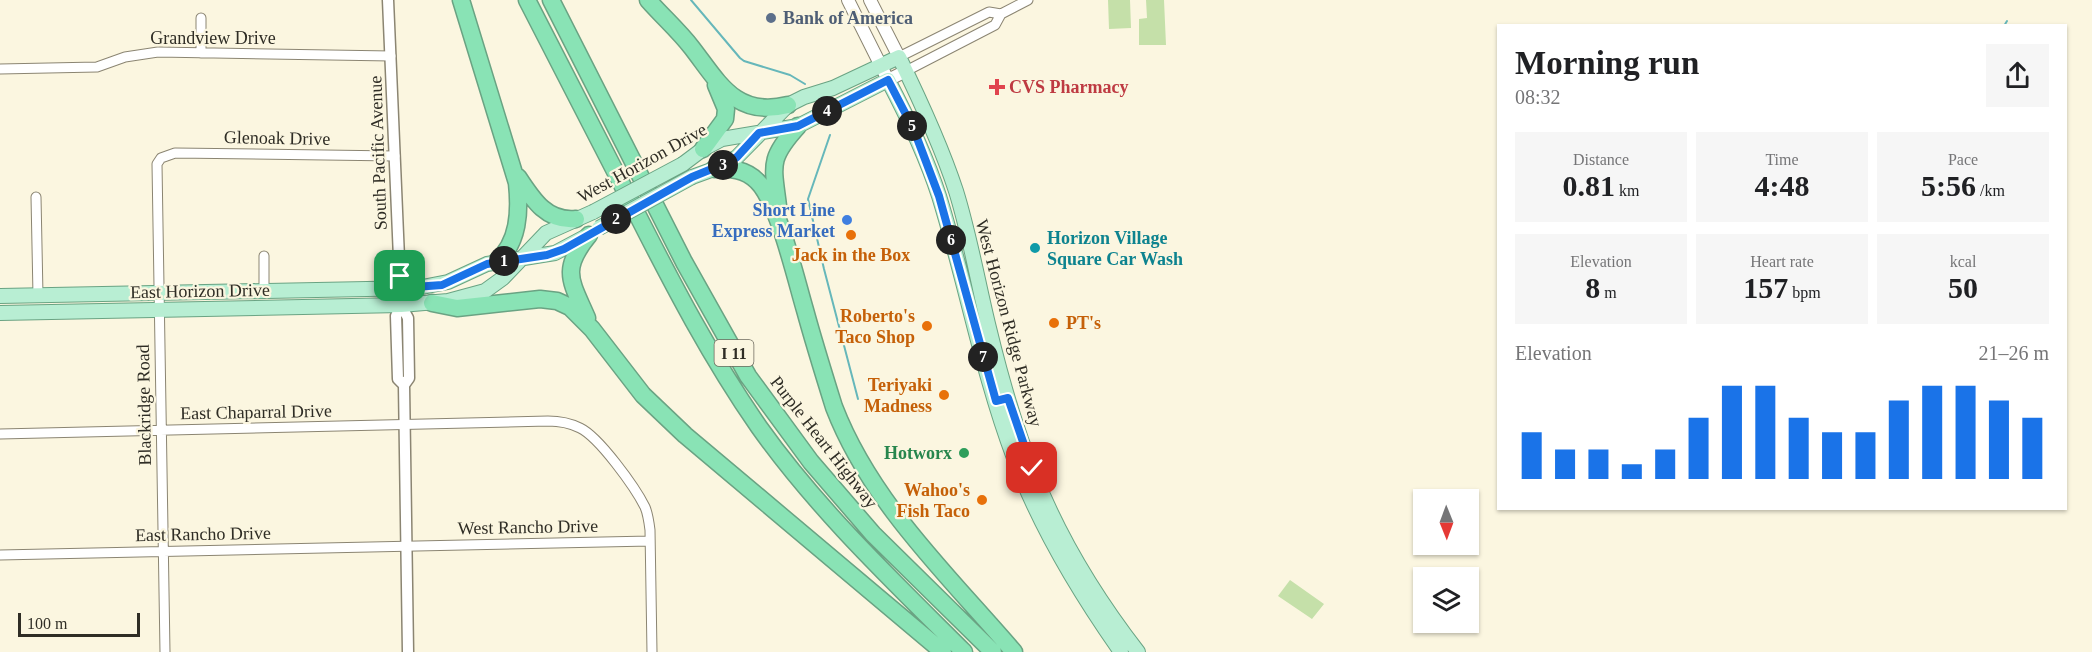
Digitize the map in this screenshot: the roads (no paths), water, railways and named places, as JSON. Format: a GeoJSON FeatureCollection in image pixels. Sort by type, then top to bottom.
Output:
{"type":"FeatureCollection","features":[{"type":"Feature","properties":{"kind":"highway"},"geometry":{"type":"LineString","coordinates":[[461,0],[515,172],[518,201],[515,230],[509,248],[496,262]]}},
{"type":"Feature","properties":{"kind":"highway","name":"I 11"},"geometry":{"type":"LineString","coordinates":[[527,0],[681,301],[737,395],[806,488],[864,553],[964,652]]}},
{"type":"Feature","properties":{"kind":"highway","name":"Purple Heart Highway"},"geometry":{"type":"LineString","coordinates":[[551,0],[684,262],[748,376],[811,462],[873,534],[993,652]]}},
{"type":"Feature","properties":{"kind":"highway"},"geometry":{"type":"LineString","coordinates":[[648,0],[691,47],[715,82],[730,95],[744,104],[769,109],[788,105]]}},
{"type":"Feature","properties":{"kind":"highway"},"geometry":{"type":"LineString","coordinates":[[703,149],[724,122],[726,114],[715,82]]}},
{"type":"Feature","properties":{"kind":"highway"},"geometry":{"type":"LineString","coordinates":[[780,227],[774,184],[774,162],[781,147],[798,126]]}},
{"type":"Feature","properties":{"kind":"highway"},"geometry":{"type":"LineString","coordinates":[[714,169],[735,169],[756,180],[765,193],[780,227],[834,407],[858,459],[892,512],[1014,652]]}},
{"type":"Feature","properties":{"kind":"highway"},"geometry":{"type":"LineString","coordinates":[[515,172],[531,197],[552,216],[560,219],[576,219]]}},
{"type":"Feature","properties":{"kind":"highway"},"geometry":{"type":"LineString","coordinates":[[592,329],[575,293],[570,275],[575,254],[594,232]]}},
{"type":"Feature","properties":{"kind":"highway"},"geometry":{"type":"LineString","coordinates":[[432,303],[457,308],[549,299],[570,307],[592,329],[643,395],[685,435],[943,652]]}},
{"type":"Feature","properties":{"kind":"main road","name":"West Horizon Ridge Parkway"},"geometry":{"type":"LineString","coordinates":[[848,0],[914,130],[931,174],[962,279],[1002,400],[1057,524],[1118,639]]}},
{"type":"Feature","properties":{"kind":"main road"},"geometry":{"type":"LineString","coordinates":[[870,0],[899,57]]}},
{"type":"Feature","properties":{"kind":"main road","name":"West Horizon Ridge Parkway"},"geometry":{"type":"LineString","coordinates":[[899,57],[930,123],[955,190],[989,328],[1010,448],[1029,495],[1059,556],[1118,639],[1138,652]]}},
{"type":"Feature","properties":{"kind":"main road","name":"West Horizon Drive"},"geometry":{"type":"LineString","coordinates":[[401,288],[442,285],[496,262],[555,253],[692,177],[737,157],[788,105],[804,97],[833,88],[899,57]]}},
{"type":"Feature","properties":{"kind":"main road","name":"West Horizon Drive"},"geometry":{"type":"LineString","coordinates":[[401,305],[465,298],[485,291],[503,278],[520,258],[552,229],[593,212],[683,164],[703,149],[722,139],[798,126],[906,71]]}},
{"type":"Feature","properties":{"kind":"main road"},"geometry":{"type":"LineString","coordinates":[[962,279],[977,275]]}},
{"type":"Feature","properties":{"kind":"main road","name":"East Horizon Drive"},"geometry":{"type":"LineString","coordinates":[[0,296],[401,288]]}},
{"type":"Feature","properties":{"kind":"main road","name":"East Horizon Drive"},"geometry":{"type":"LineString","coordinates":[[0,313],[401,305]]}},
{"type":"Feature","properties":{"kind":"main road"},"geometry":{"type":"LineString","coordinates":[[1029,495],[1038,501],[1048,522],[1057,524]]}},
{"type":"Feature","properties":{"kind":"street","name":"South Pacific Avenue"},"geometry":{"type":"LineString","coordinates":[[388,0],[401,288],[401,305],[396,316],[398,379],[404,385],[408,652]]}},
{"type":"Feature","properties":{"kind":"street","name":"West Horizon Drive"},"geometry":{"type":"LineString","coordinates":[[906,71],[994,25],[1001,14],[1029,0]]}},
{"type":"Feature","properties":{"kind":"street","name":"West Horizon Drive"},"geometry":{"type":"LineString","coordinates":[[899,57],[989,12],[1001,14]]}},
{"type":"Feature","properties":{"kind":"street"},"geometry":{"type":"LineString","coordinates":[[201,18],[201,54]]}},
{"type":"Feature","properties":{"kind":"street","name":"Grandview Drive"},"geometry":{"type":"LineString","coordinates":[[0,69],[97,67],[140,54],[391,56]]}},
{"type":"Feature","properties":{"kind":"street","name":"Glenoak Drive"},"geometry":{"type":"LineString","coordinates":[[161,158],[174,153],[395,156]]}},
{"type":"Feature","properties":{"kind":"street","name":"Blackridge Road"},"geometry":{"type":"LineString","coordinates":[[161,158],[157,164],[157,172],[165,652]]}},
{"type":"Feature","properties":{"kind":"street"},"geometry":{"type":"LineString","coordinates":[[36,197],[38,295]]}},
{"type":"Feature","properties":{"kind":"street"},"geometry":{"type":"LineString","coordinates":[[264,256],[264,290]]}},
{"type":"Feature","properties":{"kind":"street","name":"East Chaparral Drive"},"geometry":{"type":"LineString","coordinates":[[0,434],[548,421],[567,423],[580,428],[595,439],[638,496],[648,514],[650,541]]}},
{"type":"Feature","properties":{"kind":"street"},"geometry":{"type":"LineString","coordinates":[[650,541],[652,652]]}},
{"type":"Feature","properties":{"kind":"street","name":"West Rancho Drive"},"geometry":{"type":"LineString","coordinates":[[406,547],[650,541]]}},
{"type":"Feature","properties":{"kind":"street","name":"East Rancho Drive"},"geometry":{"type":"LineString","coordinates":[[0,555],[406,547]]}},
{"type":"Feature","properties":{"kind":"waterway"},"geometry":{"type":"LineString","coordinates":[[691,0],[744,61],[790,75],[805,84]]}},
{"type":"Feature","properties":{"kind":"waterway"},"geometry":{"type":"LineString","coordinates":[[830,135],[808,199],[858,399]]}},
{"type":"Feature","properties":{"kind":"place","name":"Bank of America"},"geometry":{"type":"Point","coordinates":[771,18]}},
{"type":"Feature","properties":{"kind":"place","name":"CVS Pharmacy"},"geometry":{"type":"Point","coordinates":[997,87]}},
{"type":"Feature","properties":{"kind":"place","name":"Short Line Express Market"},"geometry":{"type":"Point","coordinates":[847,220]}},
{"type":"Feature","properties":{"kind":"place","name":"Jack in the Box"},"geometry":{"type":"Point","coordinates":[851,235]}},
{"type":"Feature","properties":{"kind":"place","name":"Horizon Village Square Car Wash"},"geometry":{"type":"Point","coordinates":[1035,248]}},
{"type":"Feature","properties":{"kind":"place","name":"PT's"},"geometry":{"type":"Point","coordinates":[1054,323]}},
{"type":"Feature","properties":{"kind":"place","name":"Roberto's Taco Shop"},"geometry":{"type":"Point","coordinates":[927,326]}},
{"type":"Feature","properties":{"kind":"place","name":"Teriyaki Madness"},"geometry":{"type":"Point","coordinates":[944,395]}},
{"type":"Feature","properties":{"kind":"place","name":"Hotworx"},"geometry":{"type":"Point","coordinates":[964,453]}},
{"type":"Feature","properties":{"kind":"place","name":"Wahoo's Fish Taco"},"geometry":{"type":"Point","coordinates":[982,500]}}]}
